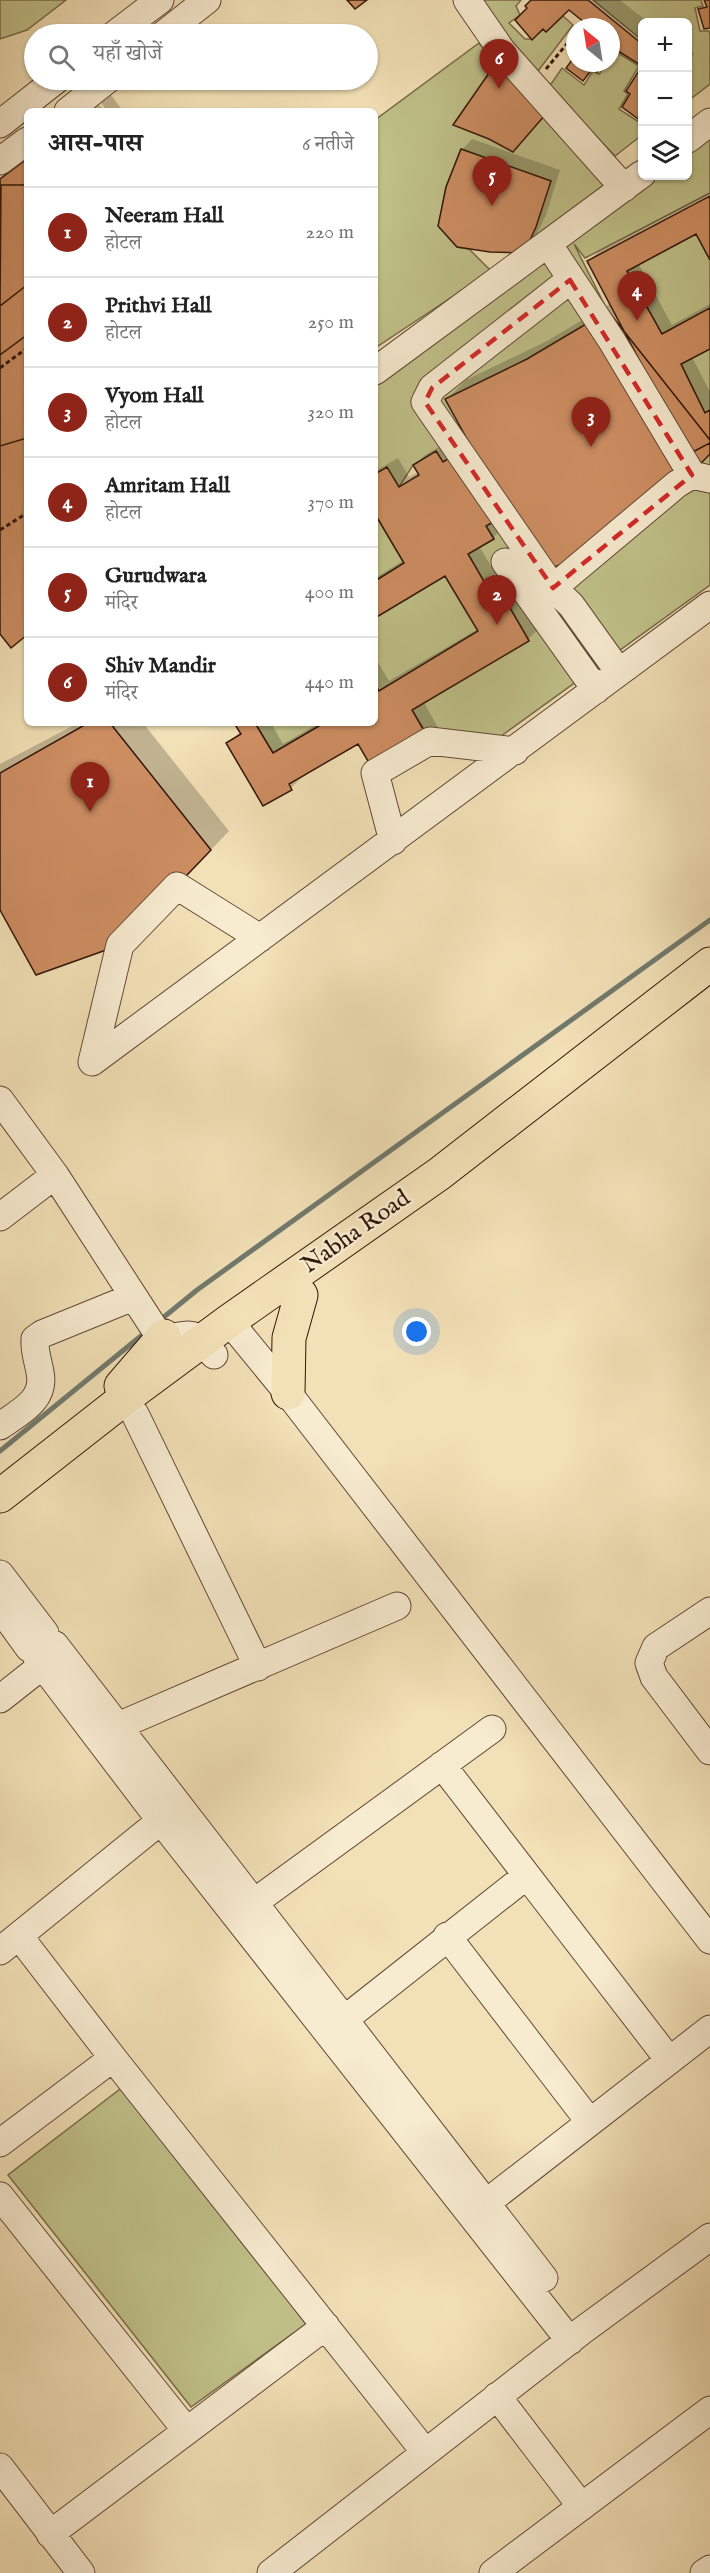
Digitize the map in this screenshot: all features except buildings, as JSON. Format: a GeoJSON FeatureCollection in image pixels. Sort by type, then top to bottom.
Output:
{"type":"FeatureCollection","features":[{"type":"Feature","properties":{"kind":"main road","name":"Nabha Road"},"geometry":{"type":"LineString","coordinates":[[236,1329],[301,1295],[540,1109],[710,964]]}},
{"type":"Feature","properties":{"kind":"main road","name":"Nabha Road"},"geometry":{"type":"LineString","coordinates":[[0,1496],[121,1413],[236,1329],[439,1174],[540,1109],[710,993]]}},
{"type":"Feature","properties":{"kind":"main road"},"geometry":{"type":"LineString","coordinates":[[288,1393],[289,1338],[301,1295]]}},
{"type":"Feature","properties":{"kind":"main road"},"geometry":{"type":"LineString","coordinates":[[121,1413],[128,1376],[157,1330]]}},
{"type":"Feature","properties":{"kind":"main road","name":"Nabha Road"},"geometry":{"type":"LineString","coordinates":[[0,1517],[121,1413]]}},
{"type":"Feature","properties":{"kind":"street"},"geometry":{"type":"LineString","coordinates":[[128,24],[160,0]]}},
{"type":"Feature","properties":{"kind":"street"},"geometry":{"type":"LineString","coordinates":[[177,24],[207,0]]}},
{"type":"Feature","properties":{"kind":"street"},"geometry":{"type":"LineString","coordinates":[[378,369],[633,181],[502,51],[467,0]]}},
{"type":"Feature","properties":{"kind":"street"},"geometry":{"type":"LineString","coordinates":[[0,124],[43,90]]}},
{"type":"Feature","properties":{"kind":"street"},"geometry":{"type":"LineString","coordinates":[[72,108],[94,90]]}},
{"type":"Feature","properties":{"kind":"street"},"geometry":{"type":"LineString","coordinates":[[692,135],[710,122]]}},
{"type":"Feature","properties":{"kind":"street"},"geometry":{"type":"LineString","coordinates":[[0,161],[24,143]]}},
{"type":"Feature","properties":{"kind":"street"},"geometry":{"type":"LineString","coordinates":[[549,245],[701,477],[677,484],[552,588]]}},
{"type":"Feature","properties":{"kind":"street"},"geometry":{"type":"LineString","coordinates":[[570,280],[432,388],[425,402],[552,588],[571,605],[619,672]]}},
{"type":"Feature","properties":{"kind":"street"},"geometry":{"type":"LineString","coordinates":[[505,562],[596,690]]}},
{"type":"Feature","properties":{"kind":"street"},"geometry":{"type":"LineString","coordinates":[[260,938],[177,886],[120,945],[92,1062],[515,751],[710,605]]}},
{"type":"Feature","properties":{"kind":"street"},"geometry":{"type":"LineString","coordinates":[[393,841],[375,773],[430,741],[515,751]]}},
{"type":"Feature","properties":{"kind":"street"},"geometry":{"type":"LineString","coordinates":[[0,1100],[55,1175],[133,1297],[157,1330],[175,1338],[197,1337],[208,1349]]}},
{"type":"Feature","properties":{"kind":"street"},"geometry":{"type":"LineString","coordinates":[[0,1216],[55,1175]]}},
{"type":"Feature","properties":{"kind":"street"},"geometry":{"type":"LineString","coordinates":[[0,1426],[39,1396],[42,1381],[35,1339],[42,1334],[133,1297]]}},
{"type":"Feature","properties":{"kind":"street"},"geometry":{"type":"LineString","coordinates":[[236,1329],[288,1393],[710,1940]]}},
{"type":"Feature","properties":{"kind":"street"},"geometry":{"type":"LineString","coordinates":[[121,1413],[258,1667]]}},
{"type":"Feature","properties":{"kind":"street"},"geometry":{"type":"LineString","coordinates":[[0,1574],[45,1650],[577,2336]]}},
{"type":"Feature","properties":{"kind":"street"},"geometry":{"type":"LineString","coordinates":[[118,1726],[397,1606]]}},
{"type":"Feature","properties":{"kind":"street"},"geometry":{"type":"LineString","coordinates":[[0,1608],[45,1650],[118,1726],[170,1813]]}},
{"type":"Feature","properties":{"kind":"street"},"geometry":{"type":"LineString","coordinates":[[710,1611],[656,1647],[649,1664],[654,1677],[710,1751]]}},
{"type":"Feature","properties":{"kind":"street"},"geometry":{"type":"LineString","coordinates":[[0,1699],[45,1650]]}},
{"type":"Feature","properties":{"kind":"street"},"geometry":{"type":"LineString","coordinates":[[245,1909],[492,1729]]}},
{"type":"Feature","properties":{"kind":"street"},"geometry":{"type":"LineString","coordinates":[[442,1765],[669,2060]]}},
{"type":"Feature","properties":{"kind":"street"},"geometry":{"type":"LineString","coordinates":[[170,1813],[9,1943],[112,2058],[425,2452]]}},
{"type":"Feature","properties":{"kind":"street"},"geometry":{"type":"LineString","coordinates":[[336,2025],[526,1876]]}},
{"type":"Feature","properties":{"kind":"street"},"geometry":{"type":"LineString","coordinates":[[447,1936],[589,2121]]}},
{"type":"Feature","properties":{"kind":"street"},"geometry":{"type":"LineString","coordinates":[[478,2208],[710,2029]]}},
{"type":"Feature","properties":{"kind":"street"},"geometry":{"type":"LineString","coordinates":[[0,2143],[112,2058]]}},
{"type":"Feature","properties":{"kind":"street"},"geometry":{"type":"LineString","coordinates":[[0,2196],[186,2430]]}},
{"type":"Feature","properties":{"kind":"street"},"geometry":{"type":"LineString","coordinates":[[271,2573],[497,2396],[710,2237]]}},
{"type":"Feature","properties":{"kind":"street"},"geometry":{"type":"LineString","coordinates":[[50,2534],[326,2326]]}},
{"type":"Feature","properties":{"kind":"street"},"geometry":{"type":"LineString","coordinates":[[497,2396],[581,2506]]}},
{"type":"Feature","properties":{"kind":"street"},"geometry":{"type":"LineString","coordinates":[[493,2573],[710,2410]]}},
{"type":"Feature","properties":{"kind":"street"},"geometry":{"type":"LineString","coordinates":[[0,2467],[81,2573]]}},
{"type":"Feature","properties":{"kind":"street"},"geometry":{"type":"LineString","coordinates":[[704,2573],[710,2569]]}},
{"type":"Feature","properties":{"kind":"path"},"geometry":{"type":"LineString","coordinates":[[534,85],[566,45]]}},
{"type":"Feature","properties":{"kind":"path"},"geometry":{"type":"LineString","coordinates":[[0,368],[24,350]]}},
{"type":"Feature","properties":{"kind":"path"},"geometry":{"type":"LineString","coordinates":[[0,530],[24,515]]}},
{"type":"Feature","properties":{"kind":"highlighted area"},"geometry":{"type":"Polygon","coordinates":[[[570,280],[692,475],[553,588],[425,402],[432,388],[570,280]]]}},
{"type":"Feature","properties":{"kind":"green space"},"geometry":{"type":"Polygon","coordinates":[[[0,0],[66,0],[35,24],[24,24],[24,31],[0,39],[0,0]]]}},
{"type":"Feature","properties":{"kind":"green space"},"geometry":{"type":"Polygon","coordinates":[[[467,0],[521,0],[516,6],[520,15],[509,23],[525,39],[532,39],[543,29],[546,32],[563,16],[566,19],[566,34],[535,75],[467,0]]]}},
{"type":"Feature","properties":{"kind":"green space"},"geometry":{"type":"Polygon","coordinates":[[[593,0],[701,0],[703,6],[695,8],[700,31],[709,31],[710,34],[710,84],[692,98],[692,18],[638,18],[638,37],[620,22],[620,18],[615,18],[593,0]]]}},
{"type":"Feature","properties":{"kind":"green space"},"geometry":{"type":"Polygon","coordinates":[[[479,43],[607,186],[524,253],[551,181],[461,149],[446,187],[439,226],[457,247],[469,249],[491,271],[378,346],[378,118],[479,43]]]}},
{"type":"Feature","properties":{"kind":"green space"},"geometry":{"type":"Polygon","coordinates":[[[620,54],[638,65],[624,91],[628,94],[619,109],[638,121],[638,138],[615,156],[549,87],[562,68],[584,85],[592,72],[599,74],[600,72],[620,72],[620,54]]]}},
{"type":"Feature","properties":{"kind":"green space"},"geometry":{"type":"Polygon","coordinates":[[[710,131],[710,193],[585,258],[574,244],[681,457],[710,451],[710,585],[497,739],[426,733],[412,710],[529,640],[494,581],[486,585],[468,554],[494,539],[486,526],[495,521],[456,455],[443,462],[436,452],[413,465],[399,487],[378,476],[378,377],[648,180],[692,180],[692,145],[710,131]]]}},
{"type":"Feature","properties":{"kind":"green space"},"geometry":{"type":"Polygon","coordinates":[[[696,234],[710,260],[710,308],[662,334],[627,271],[696,234]]]}},
{"type":"Feature","properties":{"kind":"green space"},"geometry":{"type":"Polygon","coordinates":[[[710,349],[710,410],[705,413],[681,364],[710,349]]]}},
{"type":"Feature","properties":{"kind":"green space"},"geometry":{"type":"Polygon","coordinates":[[[378,519],[404,563],[378,579],[378,519]]]}},
{"type":"Feature","properties":{"kind":"green space"},"geometry":{"type":"Polygon","coordinates":[[[445,576],[478,631],[379,691],[378,616],[445,576]]]}},
{"type":"Feature","properties":{"kind":"green space"},"geometry":{"type":"Polygon","coordinates":[[[257,726],[319,726],[273,753],[257,726]]]}},
{"type":"Feature","properties":{"kind":"green space"},"geometry":{"type":"Polygon","coordinates":[[[124,2086],[306,2324],[191,2407],[8,2175],[124,2086]]]}},
{"type":"Feature","properties":{"kind":"waterway"},"geometry":{"type":"LineString","coordinates":[[159,1321],[197,1290],[710,920]]}},
{"type":"Feature","properties":{"kind":"waterway"},"geometry":{"type":"LineString","coordinates":[[0,1451],[147,1331]]}},
{"type":"Feature","properties":{"kind":"place","name":"Shiv Mandir"},"geometry":{"type":"Point","coordinates":[499,89]}},
{"type":"Feature","properties":{"kind":"place","name":"Gurudwara"},"geometry":{"type":"Point","coordinates":[492,206]}},
{"type":"Feature","properties":{"kind":"place","name":"Amritam Hall"},"geometry":{"type":"Point","coordinates":[637,321]}},
{"type":"Feature","properties":{"kind":"place","name":"Vyom Hall"},"geometry":{"type":"Point","coordinates":[591,447]}},
{"type":"Feature","properties":{"kind":"place","name":"Prithvi Hall"},"geometry":{"type":"Point","coordinates":[497,625]}},
{"type":"Feature","properties":{"kind":"place","name":"Neeram Hall"},"geometry":{"type":"Point","coordinates":[90,812]}}]}
